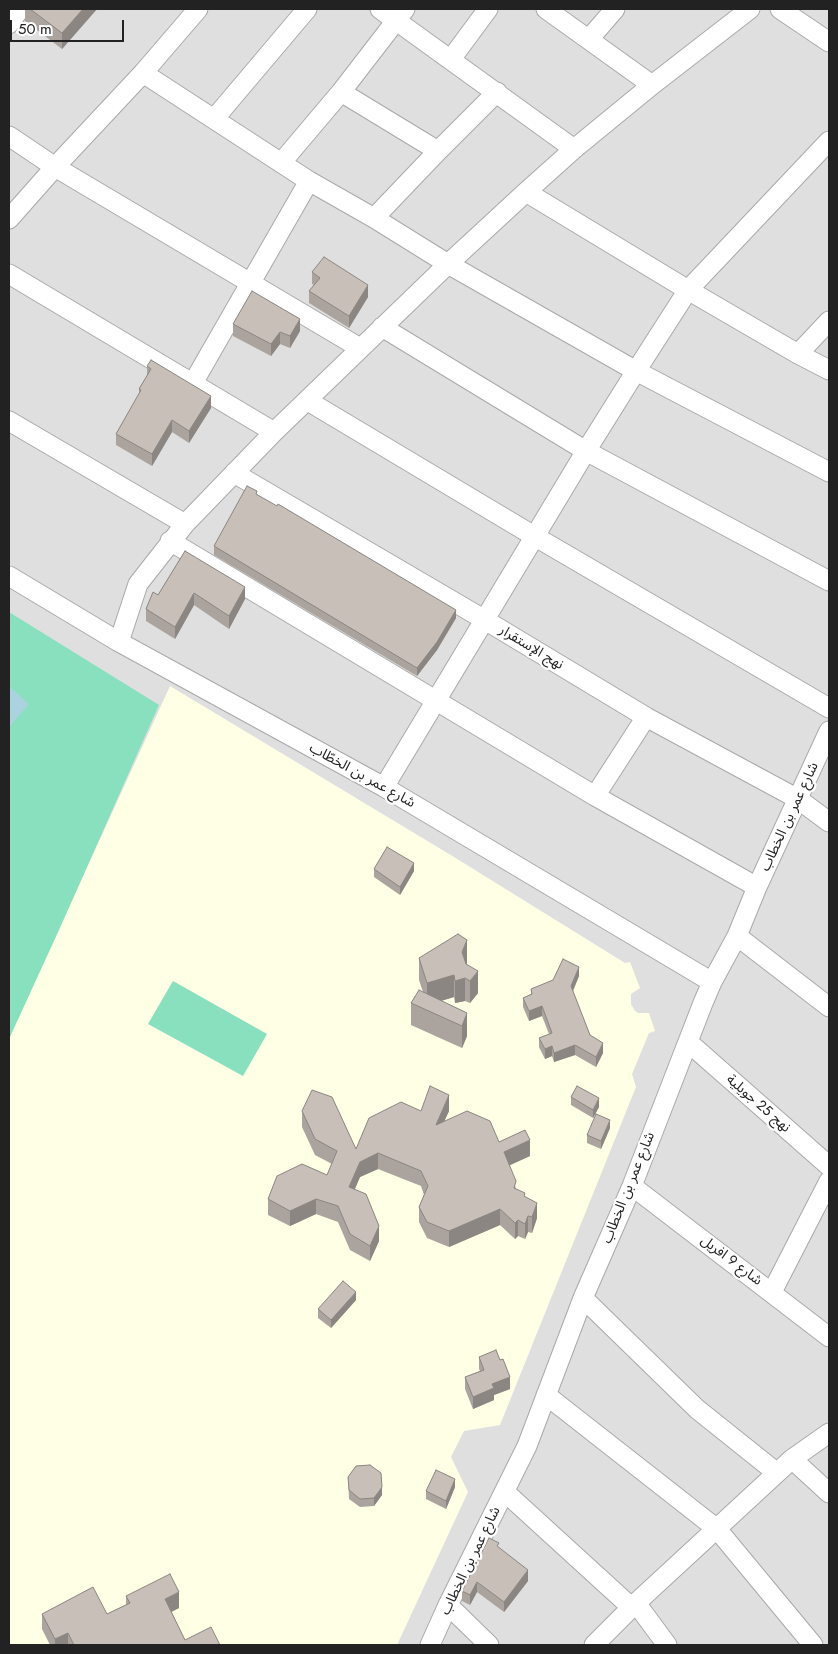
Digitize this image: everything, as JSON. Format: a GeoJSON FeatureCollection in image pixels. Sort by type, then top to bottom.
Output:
{"type":"FeatureCollection","features":[{"type":"Feature","properties":{"kind":"street"},"geometry":{"type":"LineString","coordinates":[[9,24],[20,9]]}},
{"type":"Feature","properties":{"kind":"street"},"geometry":{"type":"LineString","coordinates":[[9,219],[143,73],[198,9]]}},
{"type":"Feature","properties":{"kind":"street"},"geometry":{"type":"LineString","coordinates":[[214,119],[307,9]]}},
{"type":"Feature","properties":{"kind":"street"},"geometry":{"type":"LineString","coordinates":[[380,9],[401,14],[450,59],[574,149]]}},
{"type":"Feature","properties":{"kind":"street"},"geometry":{"type":"LineString","coordinates":[[450,59],[488,9]]}},
{"type":"Feature","properties":{"kind":"street"},"geometry":{"type":"LineString","coordinates":[[546,9],[652,85]]}},
{"type":"Feature","properties":{"kind":"street"},"geometry":{"type":"LineString","coordinates":[[589,39],[615,9]]}},
{"type":"Feature","properties":{"kind":"street"},"geometry":{"type":"LineString","coordinates":[[119,642],[138,584],[185,524],[274,432],[448,264],[574,149],[652,85],[750,9]]}},
{"type":"Feature","properties":{"kind":"street"},"geometry":{"type":"LineString","coordinates":[[780,9],[829,42]]}},
{"type":"Feature","properties":{"kind":"street"},"geometry":{"type":"LineString","coordinates":[[281,163],[341,92],[401,14]]}},
{"type":"Feature","properties":{"kind":"street"},"geometry":{"type":"LineString","coordinates":[[143,73],[309,181],[374,218],[448,264],[636,371],[829,472]]}},
{"type":"Feature","properties":{"kind":"street"},"geometry":{"type":"LineString","coordinates":[[341,92],[438,152]]}},
{"type":"Feature","properties":{"kind":"street"},"geometry":{"type":"LineString","coordinates":[[374,218],[497,92]]}},
{"type":"Feature","properties":{"kind":"street"},"geometry":{"type":"LineString","coordinates":[[9,136],[55,167],[249,284],[360,348]]}},
{"type":"Feature","properties":{"kind":"street"},"geometry":{"type":"LineString","coordinates":[[384,787],[534,536],[688,290],[829,141]]}},
{"type":"Feature","properties":{"kind":"street"},"geometry":{"type":"LineString","coordinates":[[192,383],[309,181]]}},
{"type":"Feature","properties":{"kind":"street"},"geometry":{"type":"LineString","coordinates":[[526,192],[688,290],[829,370]]}},
{"type":"Feature","properties":{"kind":"street"},"geometry":{"type":"LineString","coordinates":[[9,274],[274,432]]}},
{"type":"Feature","properties":{"kind":"street"},"geometry":{"type":"LineString","coordinates":[[798,354],[829,321]]}},
{"type":"Feature","properties":{"kind":"street"},"geometry":{"type":"LineString","coordinates":[[382,327],[586,452],[829,581]]}},
{"type":"Feature","properties":{"kind":"street"},"geometry":{"type":"LineString","coordinates":[[308,401],[534,536],[829,708]]}},
{"type":"Feature","properties":{"kind":"street"},"geometry":{"type":"LineString","coordinates":[[9,421],[185,524]]}},
{"type":"Feature","properties":{"kind":"street","name":"نهج الإستقرار"},"geometry":{"type":"LineString","coordinates":[[234,473],[646,717],[798,799],[829,822]]}},
{"type":"Feature","properties":{"kind":"street"},"geometry":{"type":"LineString","coordinates":[[170,541],[435,702],[595,796],[757,887]]}},
{"type":"Feature","properties":{"kind":"street","name":"شارع عمر بن الخطّاب"},"geometry":{"type":"LineString","coordinates":[[9,576],[119,642],[384,787],[712,982]]}},
{"type":"Feature","properties":{"kind":"street"},"geometry":{"type":"LineString","coordinates":[[595,796],[646,717]]}},
{"type":"Feature","properties":{"kind":"street","name":"شارع عمر بن الخطاب"},"geometry":{"type":"LineString","coordinates":[[430,1645],[527,1446],[583,1298],[632,1186],[712,982],[737,936],[757,887],[829,731]]}},
{"type":"Feature","properties":{"kind":"street"},"geometry":{"type":"LineString","coordinates":[[737,936],[829,1007]]}},
{"type":"Feature","properties":{"kind":"street","name":"نهج 25 جويلية"},"geometry":{"type":"LineString","coordinates":[[688,1042],[827,1160]]}},
{"type":"Feature","properties":{"kind":"street"},"geometry":{"type":"LineString","coordinates":[[772,1292],[829,1181]]}},
{"type":"Feature","properties":{"kind":"street","name":"شارع 9 افريل"},"geometry":{"type":"LineString","coordinates":[[632,1186],[829,1336]]}},
{"type":"Feature","properties":{"kind":"street"},"geometry":{"type":"LineString","coordinates":[[583,1298],[696,1409],[777,1473]]}},
{"type":"Feature","properties":{"kind":"street"},"geometry":{"type":"LineString","coordinates":[[546,1395],[717,1528],[813,1645]]}},
{"type":"Feature","properties":{"kind":"street"},"geometry":{"type":"LineString","coordinates":[[594,1645],[634,1605],[792,1459],[829,1433]]}},
{"type":"Feature","properties":{"kind":"street"},"geometry":{"type":"LineString","coordinates":[[792,1459],[829,1493]]}},
{"type":"Feature","properties":{"kind":"street"},"geometry":{"type":"LineString","coordinates":[[505,1492],[634,1605],[667,1645]]}},
{"type":"Feature","properties":{"kind":"street"},"geometry":{"type":"LineString","coordinates":[[448,1606],[489,1645]]}},
{"type":"Feature","properties":{"kind":"shaded area"},"geometry":{"type":"Polygon","coordinates":[[[9,9],[829,9],[829,1645],[9,1645],[9,9]]]}},
{"type":"Feature","properties":{"kind":"shaded area"},"geometry":{"type":"Polygon","coordinates":[[[170,686],[454,857],[625,963],[630,962],[640,988],[631,994],[631,1004],[638,1013],[649,1013],[655,1031],[649,1033],[632,1074],[636,1087],[500,1425],[464,1431],[451,1457],[468,1492],[397,1645],[9,1645],[9,1038],[170,686]]]}},
{"type":"Feature","properties":{"kind":"green space"},"geometry":{"type":"Polygon","coordinates":[[[9,612],[159,705],[9,1039],[9,612]]]}},
{"type":"Feature","properties":{"kind":"green space"},"geometry":{"type":"Polygon","coordinates":[[[173,981],[267,1034],[243,1076],[148,1024],[173,981]]]}},
{"type":"Feature","properties":{"kind":"water"},"geometry":{"type":"Polygon","coordinates":[[[9,686],[29,704],[9,727],[9,686]]]}},
{"type":"Feature","properties":{"kind":"building"},"geometry":{"type":"Polygon","coordinates":[[[30,9],[83,9],[62,33],[30,9]]]}},
{"type":"Feature","properties":{"kind":"building"},"geometry":{"type":"Polygon","coordinates":[[[324,257],[368,285],[349,316],[309,291],[320,278],[312,272],[324,257]]]}},
{"type":"Feature","properties":{"kind":"building"},"geometry":{"type":"Polygon","coordinates":[[[252,291],[300,319],[290,336],[280,332],[271,344],[233,324],[252,291]]]}},
{"type":"Feature","properties":{"kind":"building"},"geometry":{"type":"Polygon","coordinates":[[[151,360],[211,396],[189,431],[172,420],[152,454],[116,434],[151,369],[147,366],[151,360]]]}},
{"type":"Feature","properties":{"kind":"building"},"geometry":{"type":"Polygon","coordinates":[[[247,486],[257,491],[256,494],[277,506],[278,504],[456,610],[437,642],[417,668],[214,546],[247,486]]]}},
{"type":"Feature","properties":{"kind":"building"},"geometry":{"type":"Polygon","coordinates":[[[185,551],[245,587],[229,616],[194,593],[175,627],[146,609],[153,592],[158,595],[185,551]]]}},
{"type":"Feature","properties":{"kind":"building"},"geometry":{"type":"Polygon","coordinates":[[[387,847],[414,863],[400,887],[374,869],[387,847]]]}},
{"type":"Feature","properties":{"kind":"building"},"geometry":{"type":"Polygon","coordinates":[[[458,934],[467,940],[462,952],[466,964],[478,971],[470,981],[465,978],[455,981],[454,975],[427,983],[419,958],[458,934]]]}},
{"type":"Feature","properties":{"kind":"building"},"geometry":{"type":"Polygon","coordinates":[[[563,959],[579,967],[571,986],[590,1035],[603,1043],[596,1057],[575,1045],[554,1053],[552,1046],[545,1049],[539,1038],[552,1033],[542,1006],[529,1011],[523,998],[532,994],[531,989],[553,980],[563,959]]]}},
{"type":"Feature","properties":{"kind":"building"},"geometry":{"type":"Polygon","coordinates":[[[419,990],[467,1013],[462,1026],[411,1003],[419,990]]]}},
{"type":"Feature","properties":{"kind":"building"},"geometry":{"type":"Polygon","coordinates":[[[430,1086],[449,1095],[436,1125],[467,1111],[490,1121],[499,1142],[525,1130],[530,1140],[504,1152],[516,1181],[514,1188],[525,1193],[524,1196],[537,1203],[532,1217],[528,1216],[525,1224],[518,1220],[515,1223],[500,1209],[449,1231],[427,1222],[419,1207],[428,1186],[421,1171],[378,1153],[360,1162],[349,1187],[366,1194],[379,1226],[370,1246],[350,1234],[338,1206],[316,1199],[290,1211],[268,1199],[277,1176],[302,1164],[327,1175],[337,1151],[315,1139],[302,1111],[312,1090],[332,1097],[356,1149],[369,1118],[401,1102],[421,1111],[430,1086]]]}},
{"type":"Feature","properties":{"kind":"building"},"geometry":{"type":"Polygon","coordinates":[[[577,1086],[599,1098],[593,1110],[571,1097],[577,1086]]]}},
{"type":"Feature","properties":{"kind":"building"},"geometry":{"type":"Polygon","coordinates":[[[596,1114],[610,1120],[601,1141],[587,1135],[596,1114]]]}},
{"type":"Feature","properties":{"kind":"building"},"geometry":{"type":"Polygon","coordinates":[[[343,1281],[356,1292],[331,1320],[318,1309],[343,1281]]]}},
{"type":"Feature","properties":{"kind":"building"},"geometry":{"type":"Polygon","coordinates":[[[496,1350],[500,1360],[503,1359],[510,1377],[492,1384],[494,1388],[473,1397],[465,1377],[484,1370],[479,1357],[496,1350]]]}},
{"type":"Feature","properties":{"kind":"building"},"geometry":{"type":"Polygon","coordinates":[[[370,1465],[381,1473],[382,1487],[374,1498],[360,1499],[349,1490],[348,1477],[356,1466],[370,1465]]]}},
{"type":"Feature","properties":{"kind":"building"},"geometry":{"type":"Polygon","coordinates":[[[436,1470],[455,1479],[446,1501],[426,1491],[436,1470]]]}},
{"type":"Feature","properties":{"kind":"building"},"geometry":{"type":"Polygon","coordinates":[[[489,1538],[499,1543],[497,1546],[528,1570],[504,1602],[477,1582],[470,1595],[462,1591],[489,1538]]]}},
{"type":"Feature","properties":{"kind":"building"},"geometry":{"type":"Polygon","coordinates":[[[170,1574],[179,1592],[165,1599],[185,1640],[211,1627],[220,1645],[74,1645],[68,1633],[55,1639],[42,1614],[93,1587],[107,1614],[130,1603],[126,1596],[170,1574]]]}}]}
